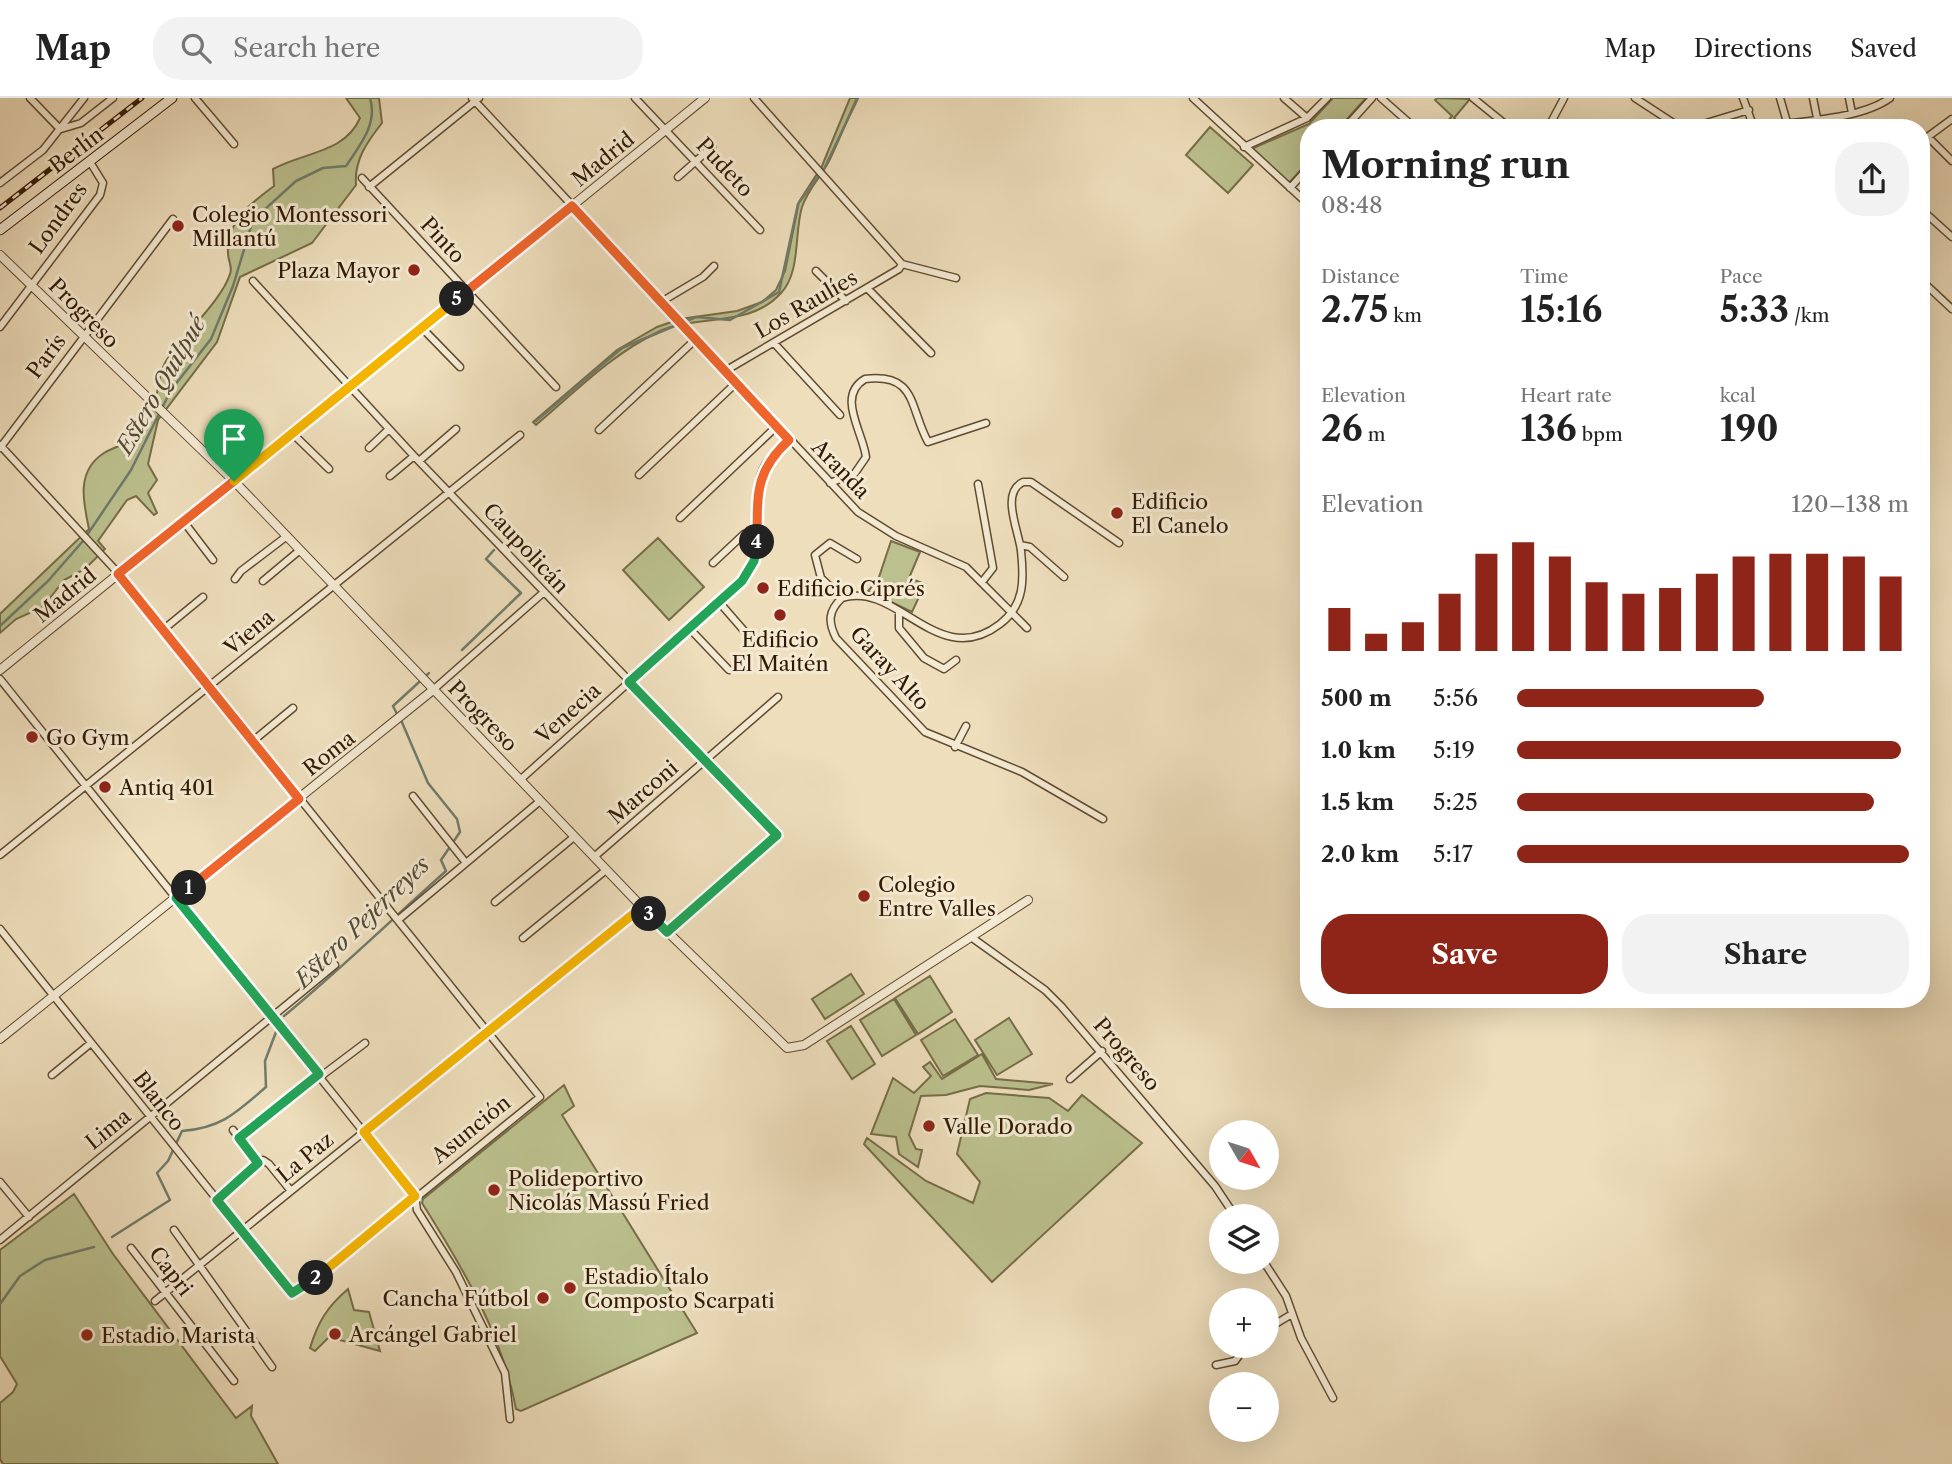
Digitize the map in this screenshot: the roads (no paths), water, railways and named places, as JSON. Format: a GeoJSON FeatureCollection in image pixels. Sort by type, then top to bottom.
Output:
{"type":"FeatureCollection","features":[{"type":"Feature","properties":{"kind":"main road","name":"Berlín"},"geometry":{"type":"LineString","coordinates":[[0,230],[172,98]]}},
{"type":"Feature","properties":{"kind":"street"},"geometry":{"type":"LineString","coordinates":[[30,98],[60,129]]}},
{"type":"Feature","properties":{"kind":"street"},"geometry":{"type":"LineString","coordinates":[[0,183],[43,150],[83,98]]}},
{"type":"Feature","properties":{"kind":"street"},"geometry":{"type":"LineString","coordinates":[[60,129],[81,123],[113,98]]}},
{"type":"Feature","properties":{"kind":"street"},"geometry":{"type":"LineString","coordinates":[[195,98],[234,144]]}},
{"type":"Feature","properties":{"kind":"street","name":"Pudeto"},"geometry":{"type":"LineString","coordinates":[[635,98],[760,230]]}},
{"type":"Feature","properties":{"kind":"street","name":"Madrid"},"geometry":{"type":"LineString","coordinates":[[0,670],[705,98]]}},
{"type":"Feature","properties":{"kind":"street"},"geometry":{"type":"LineString","coordinates":[[754,98],[902,264],[956,278]]}},
{"type":"Feature","properties":{"kind":"street"},"geometry":{"type":"LineString","coordinates":[[1193,98],[1300,197]]}},
{"type":"Feature","properties":{"kind":"street"},"geometry":{"type":"LineString","coordinates":[[1284,98],[1307,118],[1327,98]]}},
{"type":"Feature","properties":{"kind":"street"},"geometry":{"type":"LineString","coordinates":[[1353,119],[1372,98]]}},
{"type":"Feature","properties":{"kind":"street"},"geometry":{"type":"LineString","coordinates":[[1381,98],[1405,119]]}},
{"type":"Feature","properties":{"kind":"street"},"geometry":{"type":"LineString","coordinates":[[1473,98],[1499,119]]}},
{"type":"Feature","properties":{"kind":"street"},"geometry":{"type":"LineString","coordinates":[[1553,119],[1564,98]]}},
{"type":"Feature","properties":{"kind":"street"},"geometry":{"type":"LineString","coordinates":[[1635,98],[1667,119]]}},
{"type":"Feature","properties":{"kind":"street"},"geometry":{"type":"LineString","coordinates":[[1743,98],[1752,119]]}},
{"type":"Feature","properties":{"kind":"street"},"geometry":{"type":"LineString","coordinates":[[1780,98],[1786,119]]}},
{"type":"Feature","properties":{"kind":"street"},"geometry":{"type":"LineString","coordinates":[[1813,98],[1817,118]]}},
{"type":"Feature","properties":{"kind":"street"},"geometry":{"type":"LineString","coordinates":[[1849,98],[1852,113]]}},
{"type":"Feature","properties":{"kind":"street"},"geometry":{"type":"LineString","coordinates":[[1810,119],[1852,113],[1881,105],[1890,98]]}},
{"type":"Feature","properties":{"kind":"street"},"geometry":{"type":"LineString","coordinates":[[369,187],[475,99]]}},
{"type":"Feature","properties":{"kind":"street","name":"Aranda"},"geometry":{"type":"LineString","coordinates":[[475,99],[789,440],[868,520],[896,536],[957,561],[982,582],[1027,628]]}},
{"type":"Feature","properties":{"kind":"street"},"geometry":{"type":"LineString","coordinates":[[1720,119],[1749,110]]}},
{"type":"Feature","properties":{"kind":"street"},"geometry":{"type":"LineString","coordinates":[[1930,135],[1952,120]]}},
{"type":"Feature","properties":{"kind":"street"},"geometry":{"type":"LineString","coordinates":[[1244,146],[1300,121]]}},
{"type":"Feature","properties":{"kind":"street"},"geometry":{"type":"LineString","coordinates":[[1930,143],[1952,160]]}},
{"type":"Feature","properties":{"kind":"street"},"geometry":{"type":"LineString","coordinates":[[678,177],[712,147]]}},
{"type":"Feature","properties":{"kind":"street","name":"Londres"},"geometry":{"type":"LineString","coordinates":[[0,327],[100,195],[103,183],[90,162]]}},
{"type":"Feature","properties":{"kind":"street"},"geometry":{"type":"LineString","coordinates":[[1290,188],[1300,177]]}},
{"type":"Feature","properties":{"kind":"street","name":"Pinto"},"geometry":{"type":"LineString","coordinates":[[362,178],[556,387]]}},
{"type":"Feature","properties":{"kind":"street"},"geometry":{"type":"LineString","coordinates":[[1930,217],[1952,237]]}},
{"type":"Feature","properties":{"kind":"street","name":"París"},"geometry":{"type":"LineString","coordinates":[[0,446],[173,219]]}},
{"type":"Feature","properties":{"kind":"street","name":"Progreso"},"geometry":{"type":"LineString","coordinates":[[0,255],[234,481],[574,837],[774,1039],[791,1049],[804,1045],[1028,900]]}},
{"type":"Feature","properties":{"kind":"street","name":"Los Raulíes"},"geometry":{"type":"LineString","coordinates":[[725,371],[900,269],[902,264]]}},
{"type":"Feature","properties":{"kind":"street"},"geometry":{"type":"LineString","coordinates":[[661,302],[704,278],[714,266]]}},
{"type":"Feature","properties":{"kind":"street"},"geometry":{"type":"LineString","coordinates":[[816,271],[846,301]]}},
{"type":"Feature","properties":{"kind":"street","name":"Caupolicán"},"geometry":{"type":"LineString","coordinates":[[253,281],[416,458],[777,835],[667,932]]}},
{"type":"Feature","properties":{"kind":"street"},"geometry":{"type":"LineString","coordinates":[[867,288],[931,353]]}},
{"type":"Feature","properties":{"kind":"street"},"geometry":{"type":"LineString","coordinates":[[1930,289],[1952,309]]}},
{"type":"Feature","properties":{"kind":"street"},"geometry":{"type":"LineString","coordinates":[[422,328],[460,368]]}},
{"type":"Feature","properties":{"kind":"street"},"geometry":{"type":"LineString","coordinates":[[599,430],[696,339]]}},
{"type":"Feature","properties":{"kind":"street"},"geometry":{"type":"LineString","coordinates":[[774,343],[839,415]]}},
{"type":"Feature","properties":{"kind":"street"},"geometry":{"type":"LineString","coordinates":[[830,483],[855,473],[866,457],[850,403],[855,387],[865,379],[893,380],[906,389],[928,442],[986,424]]}},
{"type":"Feature","properties":{"kind":"street"},"geometry":{"type":"LineString","coordinates":[[639,475],[736,383]]}},
{"type":"Feature","properties":{"kind":"street"},"geometry":{"type":"LineString","coordinates":[[680,518],[777,426]]}},
{"type":"Feature","properties":{"kind":"street"},"geometry":{"type":"LineString","coordinates":[[369,448],[389,429]]}},
{"type":"Feature","properties":{"kind":"street"},"geometry":{"type":"LineString","coordinates":[[390,476],[456,429]]}},
{"type":"Feature","properties":{"kind":"street"},"geometry":{"type":"LineString","coordinates":[[293,434],[329,469]]}},
{"type":"Feature","properties":{"kind":"street","name":"Viena"},"geometry":{"type":"LineString","coordinates":[[0,855],[520,435]]}},
{"type":"Feature","properties":{"kind":"street","name":"Venecia"},"geometry":{"type":"LineString","coordinates":[[520,780],[750,571],[757,551],[764,468],[789,440]]}},
{"type":"Feature","properties":{"kind":"street"},"geometry":{"type":"LineString","coordinates":[[0,446],[102,555],[164,629],[488,1032]]}},
{"type":"Feature","properties":{"kind":"street"},"geometry":{"type":"LineString","coordinates":[[1012,614],[1022,588],[1020,545],[1012,493],[1017,485],[1026,481],[1119,542]]}},
{"type":"Feature","properties":{"kind":"street"},"geometry":{"type":"LineString","coordinates":[[978,484],[993,568],[982,582]]}},
{"type":"Feature","properties":{"kind":"street"},"geometry":{"type":"LineString","coordinates":[[184,522],[213,561]]}},
{"type":"Feature","properties":{"kind":"street"},"geometry":{"type":"LineString","coordinates":[[713,563],[744,534],[757,532]]}},
{"type":"Feature","properties":{"kind":"street"},"geometry":{"type":"LineString","coordinates":[[235,579],[241,571],[287,536]]}},
{"type":"Feature","properties":{"kind":"street","name":"Garay Alto"},"geometry":{"type":"LineString","coordinates":[[842,598],[821,578],[815,555],[830,543],[857,559]]}},
{"type":"Feature","properties":{"kind":"street"},"geometry":{"type":"LineString","coordinates":[[1020,545],[1030,547],[1064,577]]}},
{"type":"Feature","properties":{"kind":"street"},"geometry":{"type":"LineString","coordinates":[[262,581],[300,550]]}},
{"type":"Feature","properties":{"kind":"street","name":"Roma"},"geometry":{"type":"LineString","coordinates":[[0,1039],[396,722],[430,687],[544,592]]}},
{"type":"Feature","properties":{"kind":"street","name":"Garay Alto"},"geometry":{"type":"LineString","coordinates":[[1012,614],[991,631],[956,638],[938,633],[874,599],[861,596],[842,598],[831,611],[829,623],[836,638],[925,732],[955,747],[1022,772],[1103,819]]}},
{"type":"Feature","properties":{"kind":"street"},"geometry":{"type":"LineString","coordinates":[[164,629],[204,597]]}},
{"type":"Feature","properties":{"kind":"street"},"geometry":{"type":"LineString","coordinates":[[719,602],[746,633]]}},
{"type":"Feature","properties":{"kind":"street","name":"Garay Alto"},"geometry":{"type":"LineString","coordinates":[[899,612],[898,628],[930,663],[944,669],[956,660]]}},
{"type":"Feature","properties":{"kind":"street"},"geometry":{"type":"LineString","coordinates":[[689,628],[729,670]]}},
{"type":"Feature","properties":{"kind":"street"},"geometry":{"type":"LineString","coordinates":[[0,679],[415,1196],[417,1210],[456,1272],[505,1373],[510,1419]]}},
{"type":"Feature","properties":{"kind":"street","name":"Marconi"},"geometry":{"type":"LineString","coordinates":[[594,857],[778,697]]}},
{"type":"Feature","properties":{"kind":"street"},"geometry":{"type":"LineString","coordinates":[[253,741],[293,708]]}},
{"type":"Feature","properties":{"kind":"street"},"geometry":{"type":"LineString","coordinates":[[955,747],[966,726]]}},
{"type":"Feature","properties":{"kind":"street"},"geometry":{"type":"LineString","coordinates":[[413,796],[466,863]]}},
{"type":"Feature","properties":{"kind":"street"},"geometry":{"type":"LineString","coordinates":[[395,917],[466,863],[540,801]]}},
{"type":"Feature","properties":{"kind":"street"},"geometry":{"type":"LineString","coordinates":[[495,902],[574,837]]}},
{"type":"Feature","properties":{"kind":"street"},"geometry":{"type":"LineString","coordinates":[[523,938],[606,870]]}},
{"type":"Feature","properties":{"kind":"street","name":"La Paz"},"geometry":{"type":"LineString","coordinates":[[155,1301],[642,907]]}},
{"type":"Feature","properties":{"kind":"street","name":"Blanco"},"geometry":{"type":"LineString","coordinates":[[0,929],[292,1293]]}},
{"type":"Feature","properties":{"kind":"street","name":"Progreso"},"geometry":{"type":"LineString","coordinates":[[971,937],[1045,990],[1102,1051],[1227,1204]]}},
{"type":"Feature","properties":{"kind":"street","name":"Lima"},"geometry":{"type":"LineString","coordinates":[[0,1240],[335,965]]}},
{"type":"Feature","properties":{"kind":"street","name":"Asunción"},"geometry":{"type":"LineString","coordinates":[[292,1293],[347,1254],[540,1097],[488,1032]]}},
{"type":"Feature","properties":{"kind":"street"},"geometry":{"type":"LineString","coordinates":[[52,1075],[91,1043]]}},
{"type":"Feature","properties":{"kind":"street"},"geometry":{"type":"LineString","coordinates":[[239,1138],[365,1043]]}},
{"type":"Feature","properties":{"kind":"street"},"geometry":{"type":"LineString","coordinates":[[1070,1079],[1102,1051]]}},
{"type":"Feature","properties":{"kind":"street"},"geometry":{"type":"LineString","coordinates":[[233,1129],[258,1163]]}},
{"type":"Feature","properties":{"kind":"street"},"geometry":{"type":"LineString","coordinates":[[217,1200],[258,1163],[265,1160],[291,1191]]}},
{"type":"Feature","properties":{"kind":"street"},"geometry":{"type":"LineString","coordinates":[[0,1181],[29,1217]]}},
{"type":"Feature","properties":{"kind":"street"},"geometry":{"type":"LineString","coordinates":[[174,1230],[272,1367]]}},
{"type":"Feature","properties":{"kind":"street","name":"Capri"},"geometry":{"type":"LineString","coordinates":[[131,1248],[234,1381]]}},
{"type":"Feature","properties":{"kind":"street"},"geometry":{"type":"LineString","coordinates":[[1272,1274],[1286,1296],[1301,1338],[1334,1398]]}},
{"type":"Feature","properties":{"kind":"street"},"geometry":{"type":"LineString","coordinates":[[1279,1322],[1292,1314]]}},
{"type":"Feature","properties":{"kind":"street"},"geometry":{"type":"LineString","coordinates":[[1216,1365],[1235,1361],[1237,1358]]}},
{"type":"Feature","properties":{"kind":"waterway","name":"Estero Quilpué"},"geometry":{"type":"LineString","coordinates":[[0,626],[48,581],[83,541],[131,470],[171,390],[211,339],[233,286],[253,220],[296,181],[323,168],[346,166],[370,125],[370,98]]}},
{"type":"Feature","properties":{"kind":"waterway","name":"Estero Pejerreyes"},"geometry":{"type":"LineString","coordinates":[[536,421],[622,348],[696,317],[730,320],[779,292],[798,204],[825,167],[858,98]]}},
{"type":"Feature","properties":{"kind":"waterway","name":"Estero Pejerreyes"},"geometry":{"type":"LineString","coordinates":[[462,650],[521,593],[486,559],[494,550]]}},
{"type":"Feature","properties":{"kind":"waterway","name":"Estero Pejerreyes"},"geometry":{"type":"LineString","coordinates":[[397,714],[393,706],[429,673]]}},
{"type":"Feature","properties":{"kind":"waterway","name":"Estero Pejerreyes"},"geometry":{"type":"LineString","coordinates":[[284,1016],[446,871],[441,860],[460,832],[457,819],[428,783],[401,720]]}},
{"type":"Feature","properties":{"kind":"waterway","name":"Estero Pejerreyes"},"geometry":{"type":"LineString","coordinates":[[112,1237],[170,1200],[157,1173],[168,1161],[182,1131],[219,1122],[266,1087],[265,1061],[276,1032]]}},
{"type":"Feature","properties":{"kind":"waterway","name":"Estero Pejerreyes"},"geometry":{"type":"LineString","coordinates":[[0,1304],[20,1276],[45,1260],[94,1247]]}},
{"type":"Feature","properties":{"kind":"railway"},"geometry":{"type":"LineString","coordinates":[[0,208],[142,98]]}},
{"type":"Feature","properties":{"kind":"place","name":"Colegio Montessori Millantú"},"geometry":{"type":"Point","coordinates":[178,226]}},
{"type":"Feature","properties":{"kind":"place","name":"Plaza Mayor"},"geometry":{"type":"Point","coordinates":[414,270]}},
{"type":"Feature","properties":{"kind":"place","name":"Edificio El Canelo"},"geometry":{"type":"Point","coordinates":[1117,513]}},
{"type":"Feature","properties":{"kind":"place","name":"Edificio Ciprés"},"geometry":{"type":"Point","coordinates":[763,588]}},
{"type":"Feature","properties":{"kind":"place","name":"Edificio El Maitén"},"geometry":{"type":"Point","coordinates":[780,615]}},
{"type":"Feature","properties":{"kind":"place","name":"Go Gym"},"geometry":{"type":"Point","coordinates":[32,737]}},
{"type":"Feature","properties":{"kind":"place","name":"Antiq 401"},"geometry":{"type":"Point","coordinates":[105,787]}},
{"type":"Feature","properties":{"kind":"place","name":"Colegio Entre Valles"},"geometry":{"type":"Point","coordinates":[864,896]}},
{"type":"Feature","properties":{"kind":"place","name":"Valle Dorado"},"geometry":{"type":"Point","coordinates":[929,1126]}},
{"type":"Feature","properties":{"kind":"place","name":"Polideportivo Nicolás Massú Fried"},"geometry":{"type":"Point","coordinates":[494,1190]}},
{"type":"Feature","properties":{"kind":"place","name":"Estadio Ítalo Composto Scarpati"},"geometry":{"type":"Point","coordinates":[570,1288]}},
{"type":"Feature","properties":{"kind":"place","name":"Cancha Fútbol"},"geometry":{"type":"Point","coordinates":[543,1298]}},
{"type":"Feature","properties":{"kind":"place","name":"Arcángel Gabriel"},"geometry":{"type":"Point","coordinates":[335,1334]}},
{"type":"Feature","properties":{"kind":"place","name":"Estadio Marista"},"geometry":{"type":"Point","coordinates":[87,1335]}}]}
